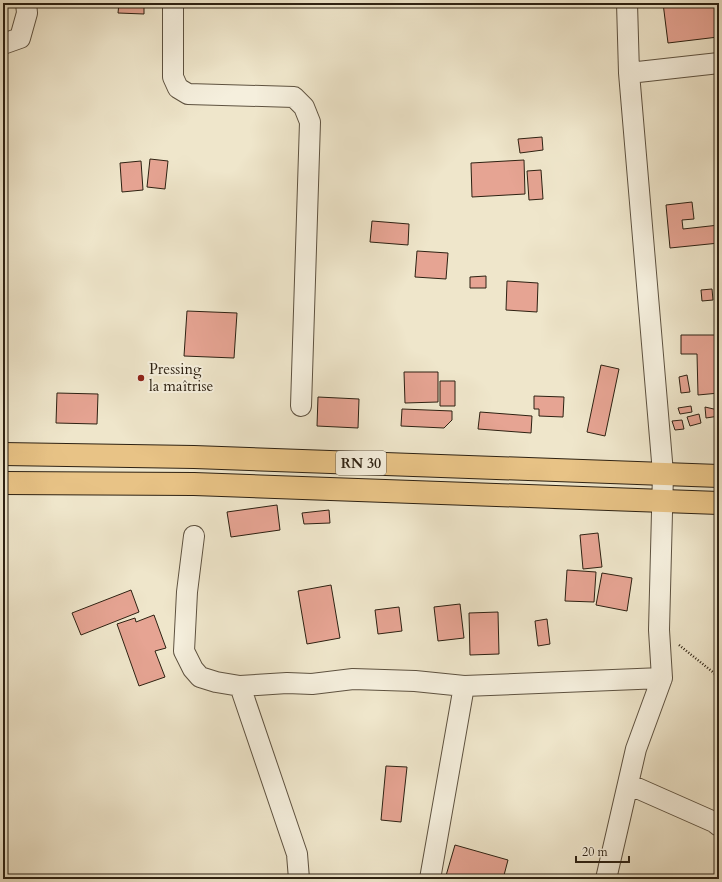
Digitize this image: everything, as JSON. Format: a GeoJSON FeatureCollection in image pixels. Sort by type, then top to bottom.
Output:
{"type":"FeatureCollection","features":[{"type":"Feature","properties":{"kind":"main road","name":"RN 30"},"geometry":{"type":"LineString","coordinates":[[3,454],[194,457],[719,476]]}},
{"type":"Feature","properties":{"kind":"main road","name":"RN 30"},"geometry":{"type":"LineString","coordinates":[[3,483],[194,484],[719,503]]}},
{"type":"Feature","properties":{"kind":"street"},"geometry":{"type":"LineString","coordinates":[[3,44],[20,38],[27,13],[26,3]]}},
{"type":"Feature","properties":{"kind":"street"},"geometry":{"type":"LineString","coordinates":[[174,3],[174,77],[178,88],[188,94],[294,97],[304,107],[310,122],[301,406]]}},
{"type":"Feature","properties":{"kind":"street"},"geometry":{"type":"LineString","coordinates":[[606,879],[636,749],[662,678],[660,630],[663,473],[629,73],[627,3]]}},
{"type":"Feature","properties":{"kind":"street"},"geometry":{"type":"LineString","coordinates":[[629,73],[719,63]]}},
{"type":"Feature","properties":{"kind":"street"},"geometry":{"type":"LineString","coordinates":[[194,536],[187,592],[184,651],[193,669],[200,677],[216,682],[240,686],[286,683],[312,684],[353,679],[415,681],[464,686],[662,678]]}},
{"type":"Feature","properties":{"kind":"street"},"geometry":{"type":"LineString","coordinates":[[240,686],[297,854],[299,879]]}},
{"type":"Feature","properties":{"kind":"street"},"geometry":{"type":"LineString","coordinates":[[430,879],[464,686]]}},
{"type":"Feature","properties":{"kind":"street"},"geometry":{"type":"LineString","coordinates":[[628,784],[714,822],[719,826]]}},
{"type":"Feature","properties":{"kind":"path"},"geometry":{"type":"LineString","coordinates":[[660,630],[719,677]]}},
{"type":"Feature","properties":{"kind":"building"},"geometry":{"type":"Polygon","coordinates":[[[119,3],[144,3],[144,14],[118,13],[119,3]]]}},
{"type":"Feature","properties":{"kind":"building"},"geometry":{"type":"Polygon","coordinates":[[[663,3],[714,3],[718,37],[668,43],[663,3]]]}},
{"type":"Feature","properties":{"kind":"building"},"geometry":{"type":"Polygon","coordinates":[[[542,137],[543,150],[520,153],[518,139],[542,137]]]}},
{"type":"Feature","properties":{"kind":"building"},"geometry":{"type":"Polygon","coordinates":[[[150,159],[168,161],[165,189],[147,187],[150,159]]]}},
{"type":"Feature","properties":{"kind":"building"},"geometry":{"type":"Polygon","coordinates":[[[524,160],[525,194],[472,197],[471,163],[524,160]]]}},
{"type":"Feature","properties":{"kind":"building"},"geometry":{"type":"Polygon","coordinates":[[[141,161],[143,190],[122,192],[120,163],[141,161]]]}},
{"type":"Feature","properties":{"kind":"building"},"geometry":{"type":"Polygon","coordinates":[[[541,170],[543,199],[529,200],[527,171],[541,170]]]}},
{"type":"Feature","properties":{"kind":"building"},"geometry":{"type":"Polygon","coordinates":[[[692,202],[694,219],[682,220],[683,229],[719,225],[719,243],[670,248],[666,205],[692,202]]]}},
{"type":"Feature","properties":{"kind":"building"},"geometry":{"type":"Polygon","coordinates":[[[372,221],[409,224],[408,245],[370,242],[372,221]]]}},
{"type":"Feature","properties":{"kind":"building"},"geometry":{"type":"Polygon","coordinates":[[[417,251],[448,253],[446,279],[415,277],[417,251]]]}},
{"type":"Feature","properties":{"kind":"building"},"geometry":{"type":"Polygon","coordinates":[[[486,276],[486,288],[470,288],[470,277],[486,276]]]}},
{"type":"Feature","properties":{"kind":"building"},"geometry":{"type":"Polygon","coordinates":[[[507,281],[538,283],[537,312],[506,310],[507,281]]]}},
{"type":"Feature","properties":{"kind":"building"},"geometry":{"type":"Polygon","coordinates":[[[712,289],[713,300],[702,301],[701,290],[712,289]]]}},
{"type":"Feature","properties":{"kind":"building"},"geometry":{"type":"Polygon","coordinates":[[[187,311],[237,313],[234,358],[184,356],[187,311]]]}},
{"type":"Feature","properties":{"kind":"building"},"geometry":{"type":"Polygon","coordinates":[[[681,335],[719,335],[719,393],[698,395],[697,354],[681,354],[681,335]]]}},
{"type":"Feature","properties":{"kind":"building"},"geometry":{"type":"Polygon","coordinates":[[[601,365],[619,369],[605,436],[587,432],[601,365]]]}},
{"type":"Feature","properties":{"kind":"building"},"geometry":{"type":"Polygon","coordinates":[[[404,372],[438,372],[438,402],[405,403],[404,372]]]}},
{"type":"Feature","properties":{"kind":"building"},"geometry":{"type":"Polygon","coordinates":[[[687,375],[690,392],[681,393],[679,377],[687,375]]]}},
{"type":"Feature","properties":{"kind":"building"},"geometry":{"type":"Polygon","coordinates":[[[440,381],[455,381],[455,406],[440,406],[440,381]]]}},
{"type":"Feature","properties":{"kind":"building"},"geometry":{"type":"Polygon","coordinates":[[[57,393],[98,394],[97,424],[56,423],[57,393]]]}},
{"type":"Feature","properties":{"kind":"building"},"geometry":{"type":"Polygon","coordinates":[[[534,396],[564,397],[563,417],[539,416],[539,409],[534,409],[534,396]]]}},
{"type":"Feature","properties":{"kind":"building"},"geometry":{"type":"Polygon","coordinates":[[[318,397],[359,399],[358,428],[317,426],[318,397]]]}},
{"type":"Feature","properties":{"kind":"building"},"geometry":{"type":"Polygon","coordinates":[[[691,406],[692,412],[680,414],[678,408],[691,406]]]}},
{"type":"Feature","properties":{"kind":"building"},"geometry":{"type":"Polygon","coordinates":[[[705,407],[718,410],[719,416],[706,418],[705,407]]]}},
{"type":"Feature","properties":{"kind":"building"},"geometry":{"type":"Polygon","coordinates":[[[402,409],[452,411],[452,420],[444,428],[401,426],[402,409]]]}},
{"type":"Feature","properties":{"kind":"building"},"geometry":{"type":"Polygon","coordinates":[[[480,412],[532,416],[531,433],[478,429],[480,412]]]}},
{"type":"Feature","properties":{"kind":"building"},"geometry":{"type":"Polygon","coordinates":[[[699,414],[701,423],[690,426],[687,417],[699,414]]]}},
{"type":"Feature","properties":{"kind":"building"},"geometry":{"type":"Polygon","coordinates":[[[682,420],[684,429],[675,430],[672,421],[682,420]]]}},
{"type":"Feature","properties":{"kind":"building"},"geometry":{"type":"Polygon","coordinates":[[[277,505],[280,530],[231,537],[227,512],[277,505]]]}},
{"type":"Feature","properties":{"kind":"building"},"geometry":{"type":"Polygon","coordinates":[[[329,510],[330,523],[304,524],[302,513],[329,510]]]}},
{"type":"Feature","properties":{"kind":"building"},"geometry":{"type":"Polygon","coordinates":[[[598,533],[602,567],[583,569],[580,535],[598,533]]]}},
{"type":"Feature","properties":{"kind":"building"},"geometry":{"type":"Polygon","coordinates":[[[567,570],[596,572],[594,602],[565,601],[567,570]]]}},
{"type":"Feature","properties":{"kind":"building"},"geometry":{"type":"Polygon","coordinates":[[[602,573],[632,578],[627,611],[596,605],[602,573]]]}},
{"type":"Feature","properties":{"kind":"building"},"geometry":{"type":"Polygon","coordinates":[[[331,585],[340,638],[307,644],[298,591],[331,585]]]}},
{"type":"Feature","properties":{"kind":"building"},"geometry":{"type":"Polygon","coordinates":[[[131,590],[139,612],[81,635],[72,613],[131,590]]]}},
{"type":"Feature","properties":{"kind":"building"},"geometry":{"type":"Polygon","coordinates":[[[460,604],[464,638],[438,641],[434,607],[460,604]]]}},
{"type":"Feature","properties":{"kind":"building"},"geometry":{"type":"Polygon","coordinates":[[[399,607],[402,631],[378,634],[375,610],[399,607]]]}},
{"type":"Feature","properties":{"kind":"building"},"geometry":{"type":"Polygon","coordinates":[[[498,612],[499,654],[470,655],[469,613],[498,612]]]}},
{"type":"Feature","properties":{"kind":"building"},"geometry":{"type":"Polygon","coordinates":[[[154,615],[166,648],[155,651],[165,677],[139,686],[117,624],[135,618],[136,622],[154,615]]]}},
{"type":"Feature","properties":{"kind":"building"},"geometry":{"type":"Polygon","coordinates":[[[547,619],[550,644],[538,646],[535,621],[547,619]]]}},
{"type":"Feature","properties":{"kind":"building"},"geometry":{"type":"Polygon","coordinates":[[[386,766],[407,767],[401,822],[381,820],[386,766]]]}},
{"type":"Feature","properties":{"kind":"building"},"geometry":{"type":"Polygon","coordinates":[[[455,845],[508,860],[503,879],[445,879],[455,845]]]}},
{"type":"Feature","properties":{"kind":"place","name":"Pressing la maîtrise"},"geometry":{"type":"Point","coordinates":[141,378]}}]}
